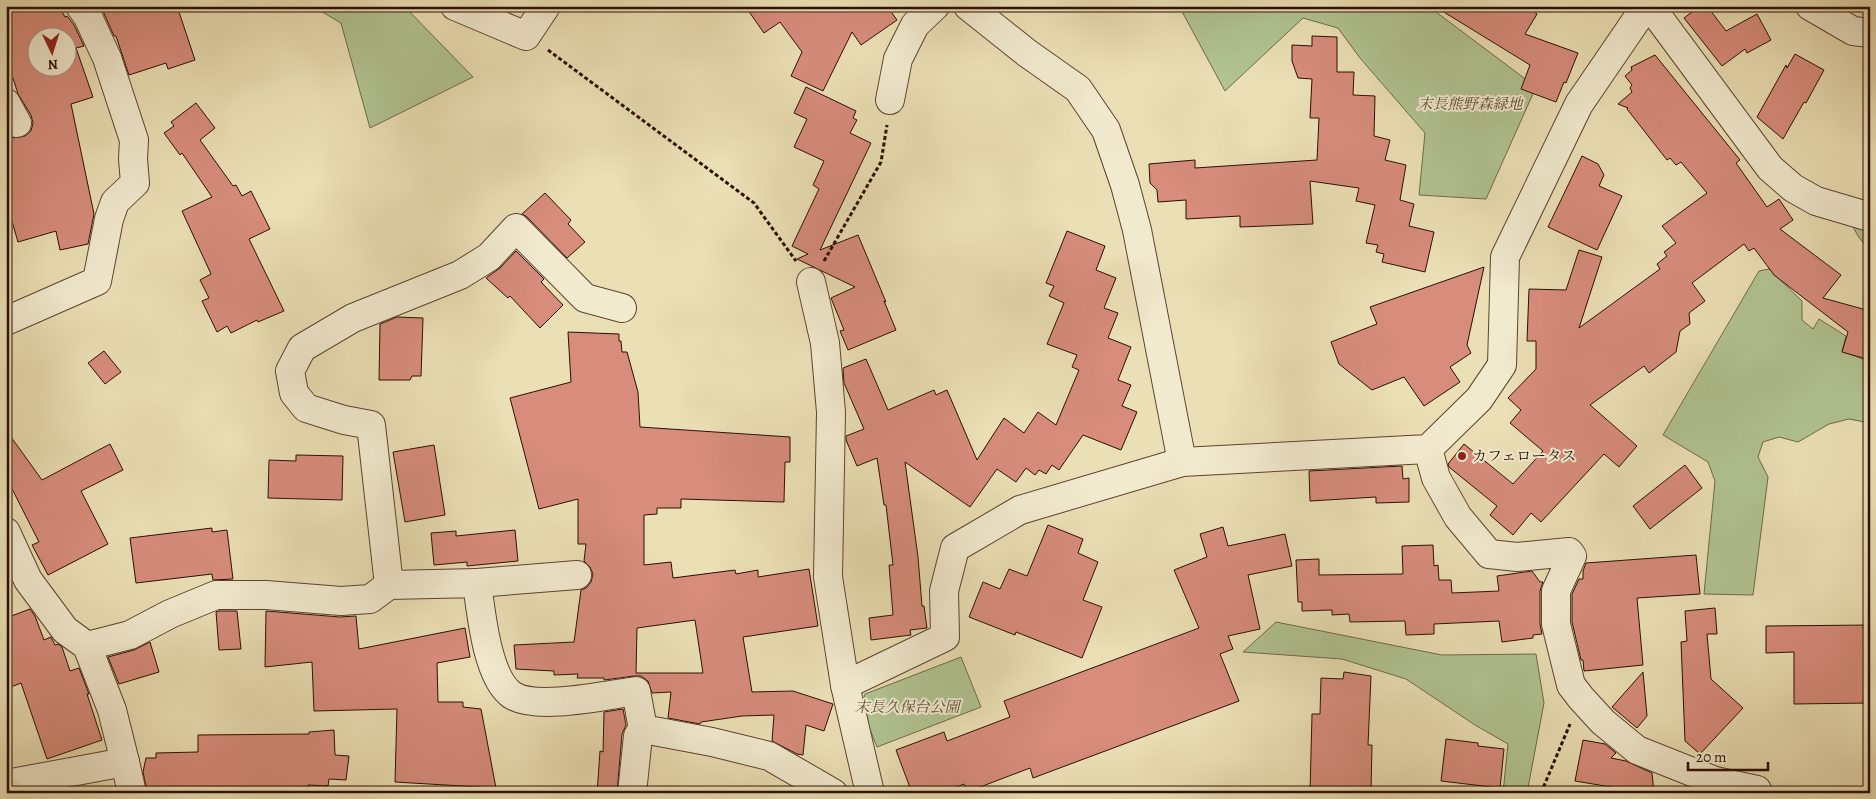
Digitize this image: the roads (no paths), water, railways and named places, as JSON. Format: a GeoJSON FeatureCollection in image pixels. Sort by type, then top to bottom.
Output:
{"type":"FeatureCollection","features":[{"type":"Feature","properties":{"kind":"street"},"geometry":{"type":"LineString","coordinates":[[6,322],[97,282],[109,218],[116,202],[135,183],[132,159],[134,140],[107,58],[88,16],[80,6]]}},
{"type":"Feature","properties":{"kind":"street"},"geometry":{"type":"LineString","coordinates":[[455,6],[526,36],[546,6]]}},
{"type":"Feature","properties":{"kind":"street"},"geometry":{"type":"LineString","coordinates":[[890,100],[898,59],[915,25],[935,6]]}},
{"type":"Feature","properties":{"kind":"street"},"geometry":{"type":"LineString","coordinates":[[968,6],[1027,53],[1078,89],[1106,130],[1125,185],[1137,230],[1182,462]]}},
{"type":"Feature","properties":{"kind":"street"},"geometry":{"type":"LineString","coordinates":[[845,685],[945,637],[944,591],[955,548],[1020,510],[1182,462],[1428,449],[1479,399],[1502,365],[1505,257],[1578,104],[1646,6]]}},
{"type":"Feature","properties":{"kind":"street"},"geometry":{"type":"LineString","coordinates":[[1650,6],[1770,168],[1793,188],[1816,200],[1870,217]]}},
{"type":"Feature","properties":{"kind":"street"},"geometry":{"type":"LineString","coordinates":[[1810,6],[1853,31],[1870,33]]}},
{"type":"Feature","properties":{"kind":"street"},"geometry":{"type":"LineString","coordinates":[[389,586],[371,425],[344,420],[306,408],[294,393],[290,370],[302,348],[353,318],[460,275],[489,257],[516,228],[585,298],[622,308]]}},
{"type":"Feature","properties":{"kind":"street"},"geometry":{"type":"LineString","coordinates":[[811,282],[825,343],[831,412],[828,577],[845,685],[870,793]]}},
{"type":"Feature","properties":{"kind":"street"},"geometry":{"type":"LineString","coordinates":[[1428,449],[1436,478],[1458,517],[1489,554],[1517,557],[1569,552],[1572,556],[1556,591],[1556,624],[1571,685],[1603,722],[1637,750],[1714,787],[1757,790]]}},
{"type":"Feature","properties":{"kind":"street"},"geometry":{"type":"LineString","coordinates":[[6,532],[28,580],[65,630],[88,646],[112,710],[132,793]]}},
{"type":"Feature","properties":{"kind":"street"},"geometry":{"type":"LineString","coordinates":[[88,646],[130,635],[170,614],[216,595],[266,594],[341,601],[370,599],[389,586],[477,583],[577,576]]}},
{"type":"Feature","properties":{"kind":"street"},"geometry":{"type":"LineString","coordinates":[[477,583],[490,659],[499,680],[511,695],[531,702],[556,702],[636,691],[643,729],[638,736],[632,793]]}},
{"type":"Feature","properties":{"kind":"street"},"geometry":{"type":"LineString","coordinates":[[643,729],[712,742],[768,756],[833,793]]}},
{"type":"Feature","properties":{"kind":"street"},"geometry":{"type":"LineString","coordinates":[[6,784],[125,762]]}},
{"type":"Feature","properties":{"kind":"place","name":"カフェロータス"},"geometry":{"type":"Point","coordinates":[1462,456]}},
{"type":"Feature","properties":{"kind":"park label","name":"末長熊野森緑地"},"geometry":{"type":"Point","coordinates":[1470,104]}},
{"type":"Feature","properties":{"kind":"park label","name":"末長久保台公園"},"geometry":{"type":"Point","coordinates":[907,707]}}]}
